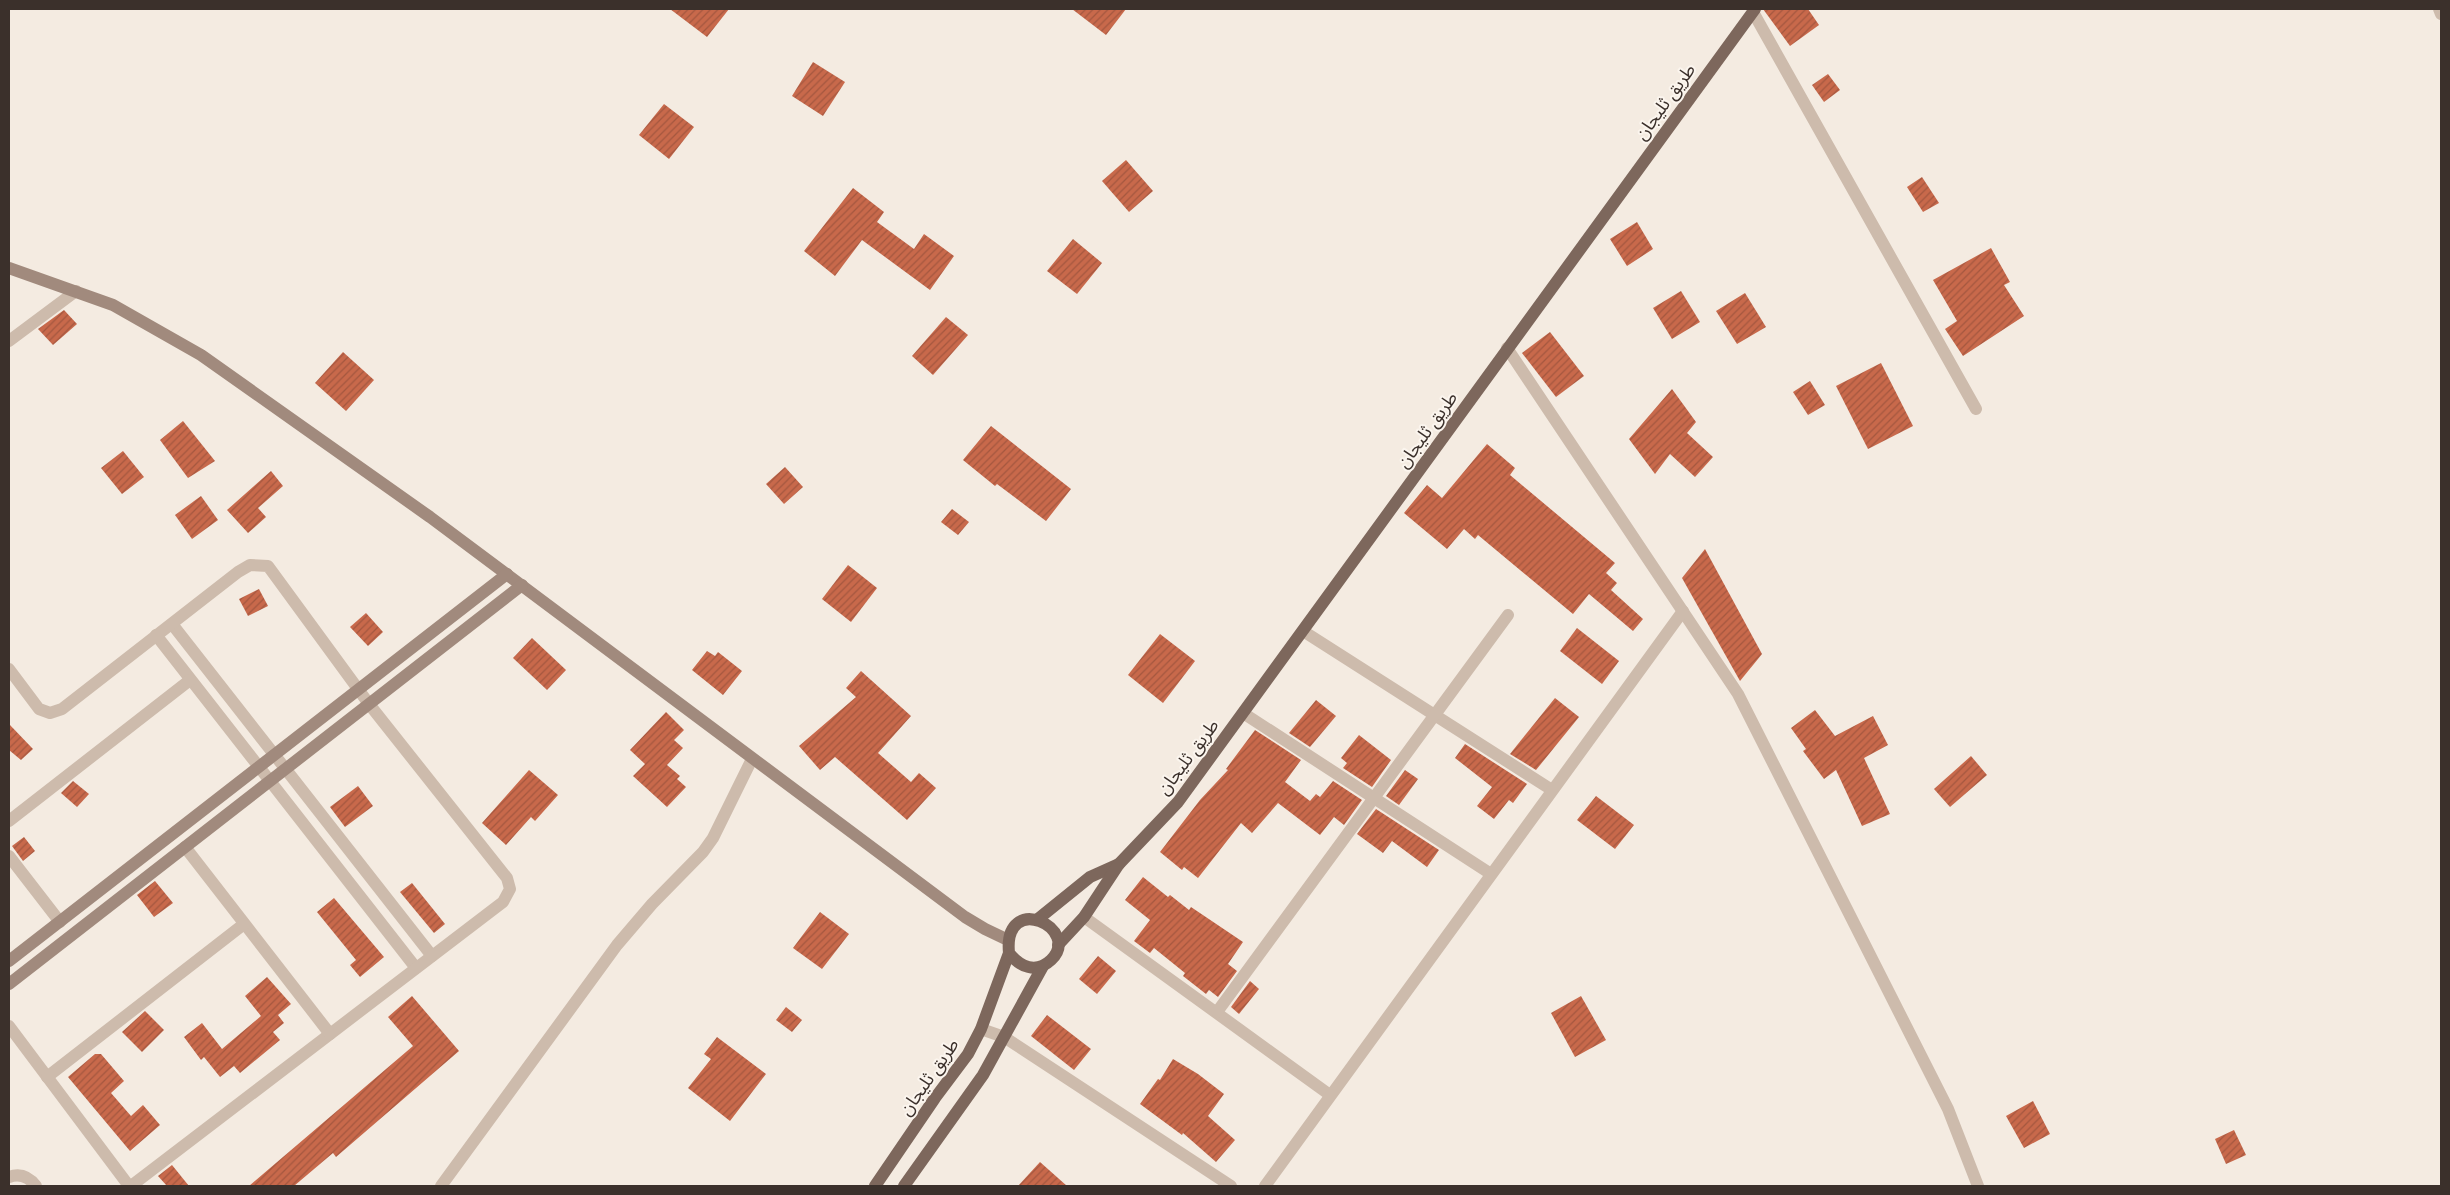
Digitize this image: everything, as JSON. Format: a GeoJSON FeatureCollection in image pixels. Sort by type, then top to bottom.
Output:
{"type":"FeatureCollection","features":[{"type":"Feature","properties":{"kind":"main road","name":"طريق ثليجان"},"geometry":{"type":"LineString","coordinates":[[1058,945],[1084,916],[1119,864],[1178,802],[1754,10]]}},
{"type":"Feature","properties":{"kind":"main road","name":"طريق ثليجان"},"geometry":{"type":"LineString","coordinates":[[1038,919],[1090,877],[1119,864]]}},
{"type":"Feature","properties":{"kind":"main road"},"geometry":{"type":"LineString","coordinates":[[904,1186],[984,1075],[1043,966],[1053,958],[1058,945],[1056,934],[1048,924],[1038,919],[1024,920],[1013,927],[1008,940],[1009,953],[1017,963],[1030,968],[1043,966]]}},
{"type":"Feature","properties":{"kind":"main road","name":"طريق ثليجان"},"geometry":{"type":"LineString","coordinates":[[875,1186],[935,1098],[968,1054],[981,1029],[1009,953]]}},
{"type":"Feature","properties":{"kind":"street"},"geometry":{"type":"LineString","coordinates":[[2439,9],[2441,14]]}},
{"type":"Feature","properties":{"kind":"street"},"geometry":{"type":"LineString","coordinates":[[1754,10],[1976,409]]}},
{"type":"Feature","properties":{"kind":"street"},"geometry":{"type":"LineString","coordinates":[[9,268],[113,305],[201,355],[522,585],[752,759],[965,916],[985,930],[1008,940]]}},
{"type":"Feature","properties":{"kind":"street"},"geometry":{"type":"LineString","coordinates":[[9,341],[76,291]]}},
{"type":"Feature","properties":{"kind":"street"},"geometry":{"type":"LineString","coordinates":[[1508,348],[1738,694],[1948,1109],[1978,1186]]}},
{"type":"Feature","properties":{"kind":"street"},"geometry":{"type":"LineString","coordinates":[[9,669],[39,709],[50,713],[62,709],[156,635],[250,565],[268,566],[360,688],[369,704],[507,878],[510,889],[503,902],[130,1186],[9,1026]]}},
{"type":"Feature","properties":{"kind":"street"},"geometry":{"type":"LineString","coordinates":[[9,961],[507,574]]}},
{"type":"Feature","properties":{"kind":"street"},"geometry":{"type":"LineString","coordinates":[[9,984],[522,585]]}},
{"type":"Feature","properties":{"kind":"street"},"geometry":{"type":"LineString","coordinates":[[1265,1186],[1683,610]]}},
{"type":"Feature","properties":{"kind":"street"},"geometry":{"type":"LineString","coordinates":[[1217,1012],[1508,615]]}},
{"type":"Feature","properties":{"kind":"street"},"geometry":{"type":"LineString","coordinates":[[172,624],[432,956]]}},
{"type":"Feature","properties":{"kind":"street"},"geometry":{"type":"LineString","coordinates":[[1303,631],[1552,790]]}},
{"type":"Feature","properties":{"kind":"street"},"geometry":{"type":"LineString","coordinates":[[156,635],[416,968]]}},
{"type":"Feature","properties":{"kind":"street"},"geometry":{"type":"LineString","coordinates":[[9,821],[190,680]]}},
{"type":"Feature","properties":{"kind":"street"},"geometry":{"type":"LineString","coordinates":[[1243,713],[1374,800],[1491,874]]}},
{"type":"Feature","properties":{"kind":"street"},"geometry":{"type":"LineString","coordinates":[[440,1186],[617,945],[652,904],[703,852],[713,838],[752,759]]}},
{"type":"Feature","properties":{"kind":"street"},"geometry":{"type":"LineString","coordinates":[[184,847],[330,1034]]}},
{"type":"Feature","properties":{"kind":"street"},"geometry":{"type":"LineString","coordinates":[[9,856],[60,922]]}},
{"type":"Feature","properties":{"kind":"street"},"geometry":{"type":"LineString","coordinates":[[1084,916],[1330,1095]]}},
{"type":"Feature","properties":{"kind":"street"},"geometry":{"type":"LineString","coordinates":[[47,1077],[244,924]]}},
{"type":"Feature","properties":{"kind":"street"},"geometry":{"type":"LineString","coordinates":[[981,1029],[1004,1037],[1232,1186]]}},
{"type":"Feature","properties":{"kind":"street"},"geometry":{"type":"LineString","coordinates":[[9,1177],[18,1175],[30,1179],[36,1186]]}},
{"type":"Feature","properties":{"kind":"building"},"geometry":{"type":"Polygon","coordinates":[[[670,9],[729,9],[707,37],[670,9]]]}},
{"type":"Feature","properties":{"kind":"building"},"geometry":{"type":"Polygon","coordinates":[[[1072,9],[1126,9],[1106,35],[1072,9]]]}},
{"type":"Feature","properties":{"kind":"building"},"geometry":{"type":"Polygon","coordinates":[[[1763,9],[1808,9],[1819,25],[1790,46],[1763,9]]]}},
{"type":"Feature","properties":{"kind":"building"},"geometry":{"type":"Polygon","coordinates":[[[813,62],[845,82],[823,116],[792,96],[813,62]]]}},
{"type":"Feature","properties":{"kind":"building"},"geometry":{"type":"Polygon","coordinates":[[[1828,74],[1840,90],[1824,102],[1812,85],[1828,74]]]}},
{"type":"Feature","properties":{"kind":"building"},"geometry":{"type":"Polygon","coordinates":[[[664,104],[694,127],[669,159],[639,135],[664,104]]]}},
{"type":"Feature","properties":{"kind":"building"},"geometry":{"type":"Polygon","coordinates":[[[1126,160],[1153,191],[1129,212],[1102,181],[1126,160]]]}},
{"type":"Feature","properties":{"kind":"building"},"geometry":{"type":"Polygon","coordinates":[[[1922,177],[1939,203],[1923,212],[1907,187],[1922,177]]]}},
{"type":"Feature","properties":{"kind":"building"},"geometry":{"type":"Polygon","coordinates":[[[853,188],[884,212],[877,222],[914,249],[924,234],[954,256],[930,290],[862,240],[835,276],[804,251],[853,188]]]}},
{"type":"Feature","properties":{"kind":"building"},"geometry":{"type":"Polygon","coordinates":[[[1637,222],[1653,249],[1627,266],[1610,239],[1637,222]]]}},
{"type":"Feature","properties":{"kind":"building"},"geometry":{"type":"Polygon","coordinates":[[[1073,239],[1102,263],[1077,294],[1047,271],[1073,239]]]}},
{"type":"Feature","properties":{"kind":"building"},"geometry":{"type":"Polygon","coordinates":[[[1991,248],[2010,282],[2004,285],[2024,316],[1963,356],[1945,329],[1957,321],[1933,280],[1991,248]]]}},
{"type":"Feature","properties":{"kind":"building"},"geometry":{"type":"Polygon","coordinates":[[[1681,291],[1700,322],[1672,339],[1653,308],[1681,291]]]}},
{"type":"Feature","properties":{"kind":"building"},"geometry":{"type":"Polygon","coordinates":[[[1745,293],[1766,327],[1737,344],[1716,311],[1745,293]]]}},
{"type":"Feature","properties":{"kind":"building"},"geometry":{"type":"Polygon","coordinates":[[[64,310],[77,324],[53,345],[38,329],[64,310]]]}},
{"type":"Feature","properties":{"kind":"building"},"geometry":{"type":"Polygon","coordinates":[[[946,317],[968,335],[933,375],[912,356],[946,317]]]}},
{"type":"Feature","properties":{"kind":"building"},"geometry":{"type":"Polygon","coordinates":[[[1550,332],[1584,376],[1556,397],[1522,353],[1550,332]]]}},
{"type":"Feature","properties":{"kind":"building"},"geometry":{"type":"Polygon","coordinates":[[[343,352],[374,380],[346,411],[315,383],[343,352]]]}},
{"type":"Feature","properties":{"kind":"building"},"geometry":{"type":"Polygon","coordinates":[[[1881,363],[1913,426],[1868,449],[1836,386],[1881,363]]]}},
{"type":"Feature","properties":{"kind":"building"},"geometry":{"type":"Polygon","coordinates":[[[1810,381],[1825,405],[1808,415],[1793,392],[1810,381]]]}},
{"type":"Feature","properties":{"kind":"building"},"geometry":{"type":"Polygon","coordinates":[[[1672,389],[1696,422],[1687,433],[1713,457],[1695,477],[1670,454],[1655,474],[1629,439],[1672,389]]]}},
{"type":"Feature","properties":{"kind":"building"},"geometry":{"type":"Polygon","coordinates":[[[183,421],[215,461],[188,478],[160,440],[183,421]]]}},
{"type":"Feature","properties":{"kind":"building"},"geometry":{"type":"Polygon","coordinates":[[[991,426],[1071,489],[1046,521],[997,484],[995,486],[963,460],[991,426]]]}},
{"type":"Feature","properties":{"kind":"building"},"geometry":{"type":"Polygon","coordinates":[[[1487,444],[1515,468],[1510,475],[1615,563],[1606,573],[1617,583],[1611,590],[1643,619],[1633,631],[1589,594],[1573,614],[1478,535],[1475,539],[1464,529],[1447,549],[1404,513],[1427,485],[1442,498],[1487,444]]]}},
{"type":"Feature","properties":{"kind":"building"},"geometry":{"type":"Polygon","coordinates":[[[123,451],[144,477],[122,494],[101,468],[123,451]]]}},
{"type":"Feature","properties":{"kind":"building"},"geometry":{"type":"Polygon","coordinates":[[[785,467],[803,487],[784,504],[766,484],[785,467]]]}},
{"type":"Feature","properties":{"kind":"building"},"geometry":{"type":"Polygon","coordinates":[[[271,471],[283,486],[258,508],[266,517],[248,533],[227,510],[271,471]]]}},
{"type":"Feature","properties":{"kind":"building"},"geometry":{"type":"Polygon","coordinates":[[[201,496],[218,520],[192,539],[175,515],[201,496]]]}},
{"type":"Feature","properties":{"kind":"building"},"geometry":{"type":"Polygon","coordinates":[[[952,509],[969,522],[958,535],[941,522],[952,509]]]}},
{"type":"Feature","properties":{"kind":"building"},"geometry":{"type":"Polygon","coordinates":[[[1705,549],[1762,654],[1740,681],[1682,578],[1705,549]]]}},
{"type":"Feature","properties":{"kind":"building"},"geometry":{"type":"Polygon","coordinates":[[[848,565],[877,588],[851,622],[822,599],[848,565]]]}},
{"type":"Feature","properties":{"kind":"building"},"geometry":{"type":"Polygon","coordinates":[[[259,589],[268,606],[248,616],[239,599],[259,589]]]}},
{"type":"Feature","properties":{"kind":"building"},"geometry":{"type":"Polygon","coordinates":[[[366,613],[383,632],[368,646],[350,627],[366,613]]]}},
{"type":"Feature","properties":{"kind":"building"},"geometry":{"type":"Polygon","coordinates":[[[1577,628],[1619,661],[1602,684],[1560,651],[1577,628]]]}},
{"type":"Feature","properties":{"kind":"building"},"geometry":{"type":"Polygon","coordinates":[[[1160,634],[1195,661],[1163,703],[1128,675],[1160,634]]]}},
{"type":"Feature","properties":{"kind":"building"},"geometry":{"type":"Polygon","coordinates":[[[532,638],[566,670],[547,690],[513,658],[532,638]]]}},
{"type":"Feature","properties":{"kind":"building"},"geometry":{"type":"Polygon","coordinates":[[[707,651],[715,656],[718,652],[742,671],[723,695],[692,670],[707,651]]]}},
{"type":"Feature","properties":{"kind":"building"},"geometry":{"type":"Polygon","coordinates":[[[861,671],[911,716],[878,753],[911,782],[919,773],[936,788],[907,820],[835,757],[820,770],[799,746],[856,697],[846,688],[861,671]]]}},
{"type":"Feature","properties":{"kind":"building"},"geometry":{"type":"Polygon","coordinates":[[[1555,698],[1579,717],[1536,770],[1510,754],[1555,698]]]}},
{"type":"Feature","properties":{"kind":"building"},"geometry":{"type":"Polygon","coordinates":[[[1316,700],[1336,716],[1310,747],[1289,733],[1316,700]]]}},
{"type":"Feature","properties":{"kind":"building"},"geometry":{"type":"Polygon","coordinates":[[[1815,710],[1835,736],[1873,716],[1888,745],[1864,758],[1890,814],[1862,826],[1836,770],[1824,779],[1803,751],[1806,749],[1791,728],[1815,710]]]}},
{"type":"Feature","properties":{"kind":"building"},"geometry":{"type":"Polygon","coordinates":[[[666,712],[684,730],[674,740],[683,748],[667,765],[680,776],[677,779],[686,787],[667,807],[633,776],[645,764],[630,750],[666,712]]]}},
{"type":"Feature","properties":{"kind":"building"},"geometry":{"type":"Polygon","coordinates":[[[9,724],[33,749],[21,760],[9,750],[9,724]]]}},
{"type":"Feature","properties":{"kind":"building"},"geometry":{"type":"Polygon","coordinates":[[[1255,730],[1301,760],[1285,782],[1310,801],[1316,794],[1320,797],[1333,781],[1362,800],[1344,825],[1334,817],[1320,835],[1278,803],[1252,833],[1241,823],[1198,878],[1184,867],[1182,870],[1160,852],[1200,800],[1228,770],[1226,769],[1255,730]]]}},
{"type":"Feature","properties":{"kind":"building"},"geometry":{"type":"Polygon","coordinates":[[[1359,735],[1391,760],[1372,787],[1343,768],[1347,763],[1341,758],[1359,735]]]}},
{"type":"Feature","properties":{"kind":"building"},"geometry":{"type":"Polygon","coordinates":[[[1465,744],[1527,784],[1513,803],[1509,800],[1494,819],[1477,806],[1492,787],[1455,758],[1465,744]]]}},
{"type":"Feature","properties":{"kind":"building"},"geometry":{"type":"Polygon","coordinates":[[[1971,756],[1987,775],[1950,807],[1934,789],[1971,756]]]}},
{"type":"Feature","properties":{"kind":"building"},"geometry":{"type":"Polygon","coordinates":[[[529,770],[558,795],[535,821],[531,817],[506,845],[482,823],[529,770]]]}},
{"type":"Feature","properties":{"kind":"building"},"geometry":{"type":"Polygon","coordinates":[[[1405,770],[1418,779],[1399,805],[1386,796],[1405,770]]]}},
{"type":"Feature","properties":{"kind":"building"},"geometry":{"type":"Polygon","coordinates":[[[73,781],[89,794],[77,807],[61,793],[73,781]]]}},
{"type":"Feature","properties":{"kind":"building"},"geometry":{"type":"Polygon","coordinates":[[[358,786],[373,806],[345,827],[330,807],[358,786]]]}},
{"type":"Feature","properties":{"kind":"building"},"geometry":{"type":"Polygon","coordinates":[[[1596,796],[1634,825],[1615,849],[1577,820],[1596,796]]]}},
{"type":"Feature","properties":{"kind":"building"},"geometry":{"type":"Polygon","coordinates":[[[1376,809],[1439,850],[1427,867],[1392,841],[1383,853],[1357,834],[1376,809]]]}},
{"type":"Feature","properties":{"kind":"building"},"geometry":{"type":"Polygon","coordinates":[[[24,837],[35,851],[23,861],[12,846],[24,837]]]}},
{"type":"Feature","properties":{"kind":"building"},"geometry":{"type":"Polygon","coordinates":[[[1143,877],[1168,897],[1170,895],[1189,910],[1191,907],[1243,942],[1228,964],[1237,971],[1218,997],[1209,990],[1206,994],[1183,976],[1185,973],[1154,948],[1150,953],[1134,941],[1150,920],[1125,900],[1143,877]]]}},
{"type":"Feature","properties":{"kind":"building"},"geometry":{"type":"Polygon","coordinates":[[[155,881],[173,903],[154,917],[137,895],[155,881]]]}},
{"type":"Feature","properties":{"kind":"building"},"geometry":{"type":"Polygon","coordinates":[[[412,883],[445,924],[434,933],[400,892],[412,883]]]}},
{"type":"Feature","properties":{"kind":"building"},"geometry":{"type":"Polygon","coordinates":[[[334,898],[384,957],[360,977],[350,965],[356,960],[317,912],[334,898]]]}},
{"type":"Feature","properties":{"kind":"building"},"geometry":{"type":"Polygon","coordinates":[[[820,912],[849,934],[822,969],[793,948],[820,912]]]}},
{"type":"Feature","properties":{"kind":"building"},"geometry":{"type":"Polygon","coordinates":[[[1098,956],[1116,971],[1097,994],[1079,979],[1098,956]]]}},
{"type":"Feature","properties":{"kind":"building"},"geometry":{"type":"Polygon","coordinates":[[[267,977],[291,1004],[278,1015],[284,1023],[273,1032],[280,1040],[240,1073],[234,1066],[220,1077],[204,1057],[201,1060],[184,1037],[202,1023],[222,1049],[261,1016],[245,996],[267,977]]]}},
{"type":"Feature","properties":{"kind":"building"},"geometry":{"type":"Polygon","coordinates":[[[1250,981],[1259,989],[1239,1014],[1231,1007],[1250,981]]]}},
{"type":"Feature","properties":{"kind":"building"},"geometry":{"type":"Polygon","coordinates":[[[412,996],[459,1051],[336,1157],[333,1153],[294,1186],[249,1186],[413,1046],[388,1017],[412,996]]]}},
{"type":"Feature","properties":{"kind":"building"},"geometry":{"type":"Polygon","coordinates":[[[1581,996],[1606,1040],[1575,1057],[1551,1013],[1581,996]]]}},
{"type":"Feature","properties":{"kind":"building"},"geometry":{"type":"Polygon","coordinates":[[[786,1007],[802,1020],[792,1032],[776,1020],[786,1007]]]}},
{"type":"Feature","properties":{"kind":"building"},"geometry":{"type":"Polygon","coordinates":[[[145,1011],[164,1030],[142,1052],[122,1032],[145,1011]]]}},
{"type":"Feature","properties":{"kind":"building"},"geometry":{"type":"Polygon","coordinates":[[[1047,1015],[1091,1049],[1074,1070],[1031,1036],[1047,1015]]]}},
{"type":"Feature","properties":{"kind":"building"},"geometry":{"type":"Polygon","coordinates":[[[717,1037],[766,1074],[730,1121],[688,1088],[711,1059],[704,1054],[717,1037]]]}},
{"type":"Feature","properties":{"kind":"building"},"geometry":{"type":"Polygon","coordinates":[[[95,1054],[101,1054],[124,1081],[111,1093],[131,1116],[143,1105],[160,1125],[130,1151],[68,1077],[95,1054]]]}},
{"type":"Feature","properties":{"kind":"building"},"geometry":{"type":"Polygon","coordinates":[[[1173,1059],[1198,1074],[1224,1094],[1208,1116],[1235,1140],[1216,1162],[1183,1133],[1182,1135],[1140,1104],[1158,1079],[1160,1080],[1173,1059]]]}},
{"type":"Feature","properties":{"kind":"building"},"geometry":{"type":"Polygon","coordinates":[[[2033,1101],[2050,1134],[2024,1148],[2006,1116],[2033,1101]]]}},
{"type":"Feature","properties":{"kind":"building"},"geometry":{"type":"Polygon","coordinates":[[[2234,1130],[2246,1155],[2226,1164],[2215,1139],[2234,1130]]]}},
{"type":"Feature","properties":{"kind":"building"},"geometry":{"type":"Polygon","coordinates":[[[1040,1162],[1067,1186],[1018,1186],[1040,1162]]]}},
{"type":"Feature","properties":{"kind":"building"},"geometry":{"type":"Polygon","coordinates":[[[172,1165],[189,1186],[167,1186],[158,1176],[172,1165]]]}}]}
